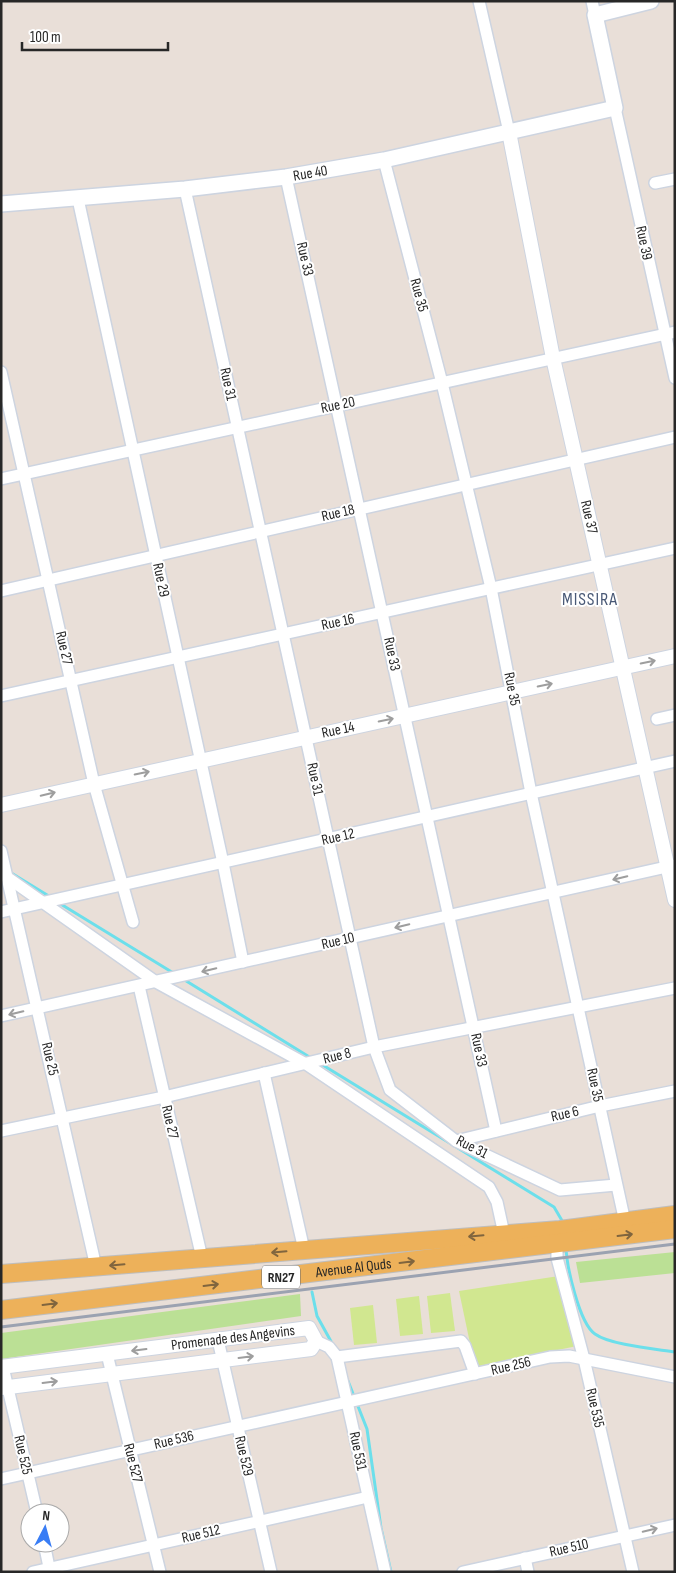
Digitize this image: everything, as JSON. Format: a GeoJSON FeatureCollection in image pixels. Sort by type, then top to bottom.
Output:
{"type":"FeatureCollection","features":[{"type":"Feature","properties":{"kind":"main road"},"geometry":{"type":"LineString","coordinates":[[614,104],[593,8],[651,1]]}},
{"type":"Feature","properties":{"kind":"main road","name":"Rue 40"},"geometry":{"type":"LineString","coordinates":[[1,204],[185,189],[286,177],[384,160],[508,128],[614,104]]}},
{"type":"Feature","properties":{"kind":"main road","name":"Rue 40"},"geometry":{"type":"LineString","coordinates":[[1,195],[284,169],[508,128]]}},
{"type":"Feature","properties":{"kind":"main road","name":"Avenue Al Quds"},"geometry":{"type":"LineString","coordinates":[[1,1274],[504,1234],[566,1237],[625,1222],[675,1215]]}},
{"type":"Feature","properties":{"kind":"main road","name":"Avenue Al Quds"},"geometry":{"type":"LineString","coordinates":[[1,1310],[566,1237],[675,1228]]}},
{"type":"Feature","properties":{"kind":"street"},"geometry":{"type":"LineString","coordinates":[[479,1],[508,128]]}},
{"type":"Feature","properties":{"kind":"street","name":"Rue 39"},"geometry":{"type":"LineString","coordinates":[[614,104],[669,333],[675,378]]}},
{"type":"Feature","properties":{"kind":"street","name":"Rue 37"},"geometry":{"type":"LineString","coordinates":[[508,128],[553,358],[622,668],[671,866],[675,900]]}},
{"type":"Feature","properties":{"kind":"street","name":"Rue 35"},"geometry":{"type":"LineString","coordinates":[[384,160],[442,383],[491,588],[553,893],[625,1222]]}},
{"type":"Feature","properties":{"kind":"street","name":"Rue 33"},"geometry":{"type":"LineString","coordinates":[[286,177],[338,406],[496,1131]]}},
{"type":"Feature","properties":{"kind":"street"},"geometry":{"type":"LineString","coordinates":[[654,183],[675,179]]}},
{"type":"Feature","properties":{"kind":"street","name":"Rue 31"},"geometry":{"type":"LineString","coordinates":[[185,189],[374,1047],[390,1090],[456,1140],[560,1190],[616,1185]]}},
{"type":"Feature","properties":{"kind":"street","name":"Rue 29"},"geometry":{"type":"LineString","coordinates":[[78,199],[199,761],[223,863],[242,962]]}},
{"type":"Feature","properties":{"kind":"street","name":"Rue 20"},"geometry":{"type":"LineString","coordinates":[[1,479],[669,333]]}},
{"type":"Feature","properties":{"kind":"street","name":"Rue 27"},"geometry":{"type":"LineString","coordinates":[[1,372],[94,784],[133,922]]}},
{"type":"Feature","properties":{"kind":"street","name":"Rue 18"},"geometry":{"type":"LineString","coordinates":[[1,591],[675,437]]}},
{"type":"Feature","properties":{"kind":"street","name":"Rue 16"},"geometry":{"type":"LineString","coordinates":[[1,696],[675,548]]}},
{"type":"Feature","properties":{"kind":"street","name":"Rue 14"},"geometry":{"type":"LineString","coordinates":[[1,805],[675,656]]}},
{"type":"Feature","properties":{"kind":"street"},"geometry":{"type":"LineString","coordinates":[[657,719],[675,715]]}},
{"type":"Feature","properties":{"kind":"street","name":"Rue 12"},"geometry":{"type":"LineString","coordinates":[[1,912],[675,761]]}},
{"type":"Feature","properties":{"kind":"street","name":"Rue 25"},"geometry":{"type":"LineString","coordinates":[[1,851],[4,875],[15,909],[64,1118],[96,1267]]}},
{"type":"Feature","properties":{"kind":"street","name":"Rue 10"},"geometry":{"type":"LineString","coordinates":[[1,1016],[671,866]]}},
{"type":"Feature","properties":{"kind":"street"},"geometry":{"type":"LineString","coordinates":[[4,875],[45,902],[156,982],[306,1064],[489,1187],[497,1202],[504,1234]]}},
{"type":"Feature","properties":{"kind":"street","name":"Rue 27"},"geometry":{"type":"LineString","coordinates":[[139,986],[202,1258]]}},
{"type":"Feature","properties":{"kind":"street","name":"Rue 8"},"geometry":{"type":"LineString","coordinates":[[1,1131],[164,1096],[374,1047],[474,1026],[578,1009],[675,988]]}},
{"type":"Feature","properties":{"kind":"street"},"geometry":{"type":"LineString","coordinates":[[264,1073],[304,1250]]}},
{"type":"Feature","properties":{"kind":"street","name":"Rue 6"},"geometry":{"type":"LineString","coordinates":[[456,1140],[600,1106],[675,1091]]}},
{"type":"Feature","properties":{"kind":"street","name":"Rue 535"},"geometry":{"type":"LineString","coordinates":[[566,1237],[556,1258],[584,1359],[634,1572]]}},
{"type":"Feature","properties":{"kind":"street","name":"Promenade des Angevins"},"geometry":{"type":"LineString","coordinates":[[2,1367],[309,1328],[314,1334],[316,1341],[311,1349],[4,1387]]}},
{"type":"Feature","properties":{"kind":"street","name":"Rue 529"},"geometry":{"type":"LineString","coordinates":[[218,1340],[271,1572]]}},
{"type":"Feature","properties":{"kind":"street"},"geometry":{"type":"LineString","coordinates":[[316,1341],[330,1347],[336,1357],[461,1341],[465,1346],[475,1374]]}},
{"type":"Feature","properties":{"kind":"street","name":"Rue 527"},"geometry":{"type":"LineString","coordinates":[[107,1354],[160,1572]]}},
{"type":"Feature","properties":{"kind":"street","name":"Rue 256"},"geometry":{"type":"LineString","coordinates":[[347,1401],[550,1357],[569,1356],[675,1377]]}},
{"type":"Feature","properties":{"kind":"street","name":"Rue 531"},"geometry":{"type":"LineString","coordinates":[[336,1357],[385,1572]]}},
{"type":"Feature","properties":{"kind":"street","name":"Rue 525"},"geometry":{"type":"LineString","coordinates":[[2,1367],[4,1387],[34,1503]]}},
{"type":"Feature","properties":{"kind":"street","name":"Rue 536"},"geometry":{"type":"LineString","coordinates":[[1,1479],[347,1401]]}},
{"type":"Feature","properties":{"kind":"street","name":"Rue 512"},"geometry":{"type":"LineString","coordinates":[[33,1572],[50,1570],[368,1497]]}},
{"type":"Feature","properties":{"kind":"street","name":"Rue 510"},"geometry":{"type":"LineString","coordinates":[[463,1572],[675,1525]]}},
{"type":"Feature","properties":{"kind":"street"},"geometry":{"type":"LineString","coordinates":[[46,1553],[50,1570]]}},
{"type":"Feature","properties":{"kind":"street"},"geometry":{"type":"LineString","coordinates":[[525,1558],[528,1572]]}},
{"type":"Feature","properties":{"kind":"green space"},"geometry":{"type":"Polygon","coordinates":[[[675,1252],[675,1273],[580,1283],[576,1262],[675,1252]]]}},
{"type":"Feature","properties":{"kind":"green space"},"geometry":{"type":"Polygon","coordinates":[[[559,1276],[577,1346],[475,1367],[459,1291],[559,1276]]]}},
{"type":"Feature","properties":{"kind":"green space"},"geometry":{"type":"Polygon","coordinates":[[[450,1293],[455,1331],[431,1333],[427,1296],[450,1293]]]}},
{"type":"Feature","properties":{"kind":"green space"},"geometry":{"type":"Polygon","coordinates":[[[300,1294],[301,1316],[1,1359],[1,1333],[300,1294]]]}},
{"type":"Feature","properties":{"kind":"green space"},"geometry":{"type":"Polygon","coordinates":[[[419,1296],[423,1334],[400,1336],[396,1299],[419,1296]]]}},
{"type":"Feature","properties":{"kind":"green space"},"geometry":{"type":"Polygon","coordinates":[[[373,1305],[377,1343],[354,1345],[350,1308],[373,1305]]]}},
{"type":"Feature","properties":{"kind":"waterway"},"geometry":{"type":"LineString","coordinates":[[8,871],[52,898]]}},
{"type":"Feature","properties":{"kind":"waterway"},"geometry":{"type":"LineString","coordinates":[[59,903],[175,974]]}},
{"type":"Feature","properties":{"kind":"waterway"},"geometry":{"type":"LineString","coordinates":[[183,979],[311,1058]]}},
{"type":"Feature","properties":{"kind":"waterway"},"geometry":{"type":"LineString","coordinates":[[321,1064],[554,1207],[564,1224]]}},
{"type":"Feature","properties":{"kind":"waterway"},"geometry":{"type":"LineString","coordinates":[[566,1248],[571,1281],[579,1307],[589,1328],[595,1334],[622,1344],[675,1352]]}},
{"type":"Feature","properties":{"kind":"waterway"},"geometry":{"type":"LineString","coordinates":[[312,1292],[317,1316],[333,1345]]}},
{"type":"Feature","properties":{"kind":"waterway"},"geometry":{"type":"LineString","coordinates":[[348,1381],[367,1429],[381,1528],[391,1572]]}},
{"type":"Feature","properties":{"kind":"railway"},"geometry":{"type":"LineString","coordinates":[[1,1327],[675,1244]]}},
{"type":"Feature","properties":{"kind":"district","name":"MISSIRA"},"geometry":{"type":"Point","coordinates":[590,599]}}]}
